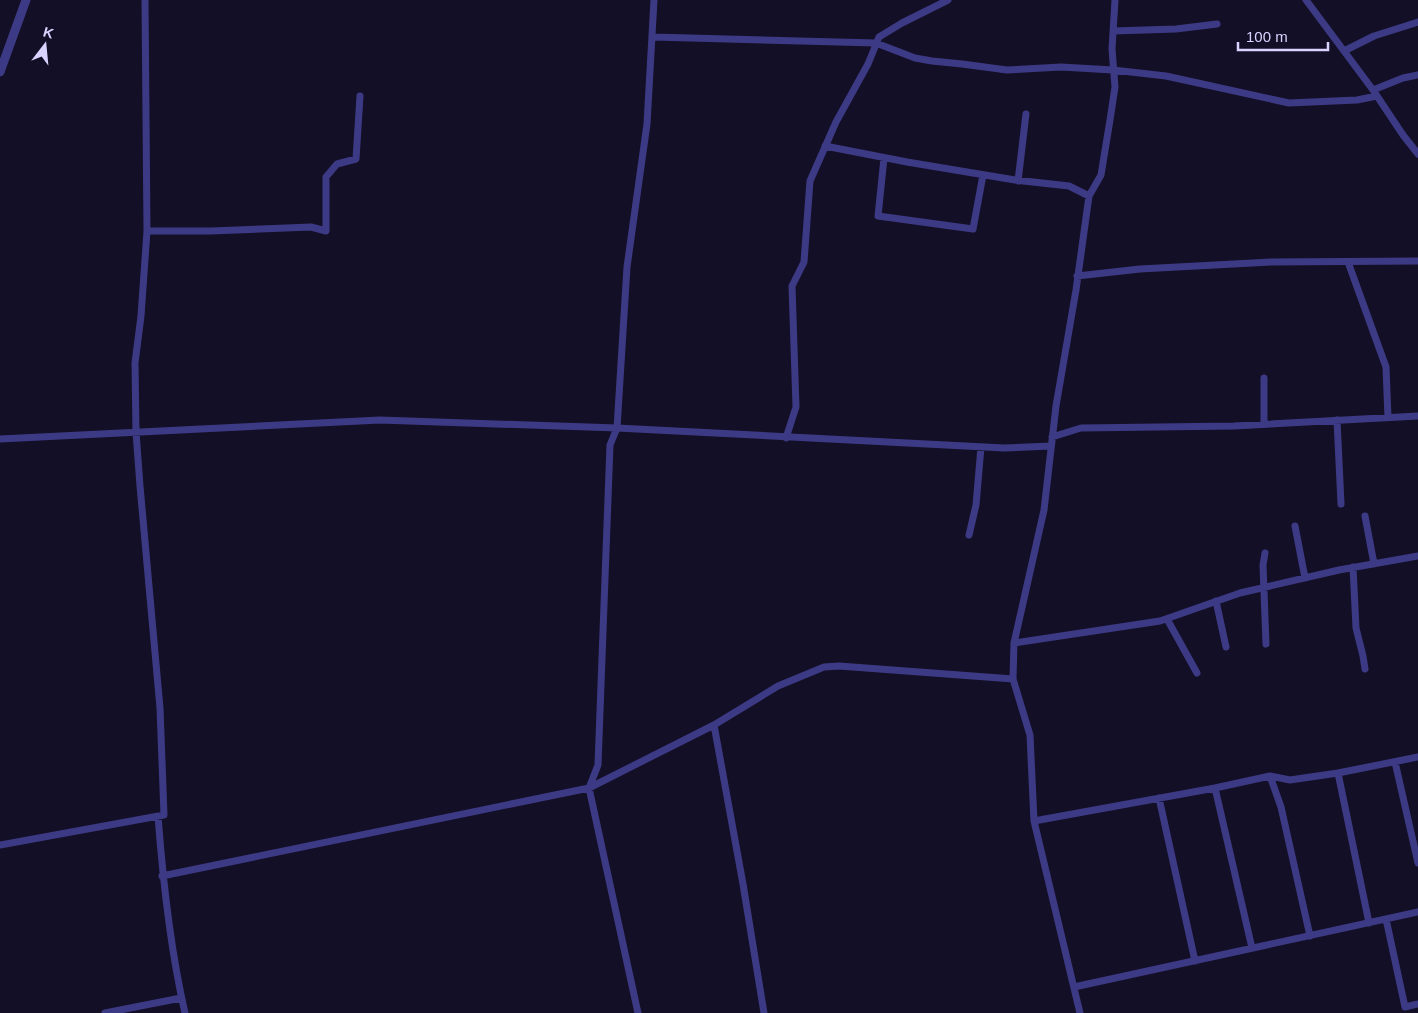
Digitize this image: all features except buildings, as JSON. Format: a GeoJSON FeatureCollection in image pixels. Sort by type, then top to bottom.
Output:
{"type":"FeatureCollection","features":[{"type":"Feature","properties":{"kind":"street"},"geometry":{"type":"LineString","coordinates":[[0,72],[26,0]]}},
{"type":"Feature","properties":{"kind":"street"},"geometry":{"type":"LineString","coordinates":[[0,846],[164,815],[160,708],[136,432],[135,363],[148,231],[146,0]]}},
{"type":"Feature","properties":{"kind":"street"},"geometry":{"type":"LineString","coordinates":[[638,1013],[589,788],[598,765],[610,445],[617,428],[627,267],[647,124],[654,0]]}},
{"type":"Feature","properties":{"kind":"street"},"geometry":{"type":"LineString","coordinates":[[786,438],[796,407],[792,286],[804,262],[810,180],[836,122],[868,64],[879,37],[948,0]]}},
{"type":"Feature","properties":{"kind":"street"},"geometry":{"type":"LineString","coordinates":[[1080,1013],[1034,821],[1030,735],[1013,679],[1014,643],[1044,510],[1052,437],[1089,196],[1101,175],[1115,87],[1112,49],[1115,0]]}},
{"type":"Feature","properties":{"kind":"street"},"geometry":{"type":"LineString","coordinates":[[1306,0],[1418,154]]}},
{"type":"Feature","properties":{"kind":"street"},"geometry":{"type":"LineString","coordinates":[[1344,51],[1374,36],[1418,22]]}},
{"type":"Feature","properties":{"kind":"street"},"geometry":{"type":"LineString","coordinates":[[1113,32],[1176,29],[1217,24]]}},
{"type":"Feature","properties":{"kind":"street"},"geometry":{"type":"LineString","coordinates":[[653,37],[876,43],[915,58],[988,68],[1007,70],[1061,67],[1166,76],[1289,104],[1357,100],[1403,78],[1418,75]]}},
{"type":"Feature","properties":{"kind":"street"},"geometry":{"type":"LineString","coordinates":[[148,231],[311,228],[326,231],[326,177],[337,164],[356,159],[360,96]]}},
{"type":"Feature","properties":{"kind":"street"},"geometry":{"type":"LineString","coordinates":[[1018,181],[1026,114]]}},
{"type":"Feature","properties":{"kind":"street"},"geometry":{"type":"LineString","coordinates":[[825,146],[1018,181],[1069,186],[1089,196]]}},
{"type":"Feature","properties":{"kind":"street"},"geometry":{"type":"LineString","coordinates":[[884,158],[878,216],[973,229],[982,175]]}},
{"type":"Feature","properties":{"kind":"street"},"geometry":{"type":"LineString","coordinates":[[1078,276],[1158,268],[1271,262],[1418,261]]}},
{"type":"Feature","properties":{"kind":"street"},"geometry":{"type":"LineString","coordinates":[[1348,262],[1386,367],[1388,418]]}},
{"type":"Feature","properties":{"kind":"street"},"geometry":{"type":"LineString","coordinates":[[1264,378],[1264,424]]}},
{"type":"Feature","properties":{"kind":"street"},"geometry":{"type":"LineString","coordinates":[[1052,437],[1081,428],[1264,424],[1418,416]]}},
{"type":"Feature","properties":{"kind":"street"},"geometry":{"type":"LineString","coordinates":[[0,439],[380,420],[617,428],[981,447],[1051,446]]}},
{"type":"Feature","properties":{"kind":"street"},"geometry":{"type":"LineString","coordinates":[[1337,420],[1341,504]]}},
{"type":"Feature","properties":{"kind":"street"},"geometry":{"type":"LineString","coordinates":[[969,535],[976,504],[981,447]]}},
{"type":"Feature","properties":{"kind":"street"},"geometry":{"type":"LineString","coordinates":[[1365,516],[1374,564]]}},
{"type":"Feature","properties":{"kind":"street"},"geometry":{"type":"LineString","coordinates":[[1295,526],[1305,578]]}},
{"type":"Feature","properties":{"kind":"street"},"geometry":{"type":"LineString","coordinates":[[1266,553],[1263,565],[1266,644]]}},
{"type":"Feature","properties":{"kind":"street"},"geometry":{"type":"LineString","coordinates":[[1014,643],[1167,619],[1240,593],[1418,556]]}},
{"type":"Feature","properties":{"kind":"street"},"geometry":{"type":"LineString","coordinates":[[1353,568],[1356,628],[1365,669]]}},
{"type":"Feature","properties":{"kind":"street"},"geometry":{"type":"LineString","coordinates":[[1216,601],[1226,647]]}},
{"type":"Feature","properties":{"kind":"street"},"geometry":{"type":"LineString","coordinates":[[1167,619],[1197,673]]}},
{"type":"Feature","properties":{"kind":"street"},"geometry":{"type":"LineString","coordinates":[[162,876],[589,788],[714,725],[778,686],[824,667],[839,666],[1013,679]]}},
{"type":"Feature","properties":{"kind":"street"},"geometry":{"type":"LineString","coordinates":[[714,725],[764,1013]]}},
{"type":"Feature","properties":{"kind":"street"},"geometry":{"type":"LineString","coordinates":[[1034,821],[1270,776],[1290,780],[1338,774],[1418,757]]}},
{"type":"Feature","properties":{"kind":"street"},"geometry":{"type":"LineString","coordinates":[[1395,762],[1418,863]]}},
{"type":"Feature","properties":{"kind":"street"},"geometry":{"type":"LineString","coordinates":[[1338,774],[1369,923]]}},
{"type":"Feature","properties":{"kind":"street"},"geometry":{"type":"LineString","coordinates":[[1270,776],[1281,807],[1310,936]]}},
{"type":"Feature","properties":{"kind":"street"},"geometry":{"type":"LineString","coordinates":[[1215,788],[1252,948]]}},
{"type":"Feature","properties":{"kind":"street"},"geometry":{"type":"LineString","coordinates":[[1159,798],[1195,961]]}},
{"type":"Feature","properties":{"kind":"street"},"geometry":{"type":"LineString","coordinates":[[158,816],[162,876],[185,1013]]}},
{"type":"Feature","properties":{"kind":"street"},"geometry":{"type":"LineString","coordinates":[[1074,987],[1418,912]]}},
{"type":"Feature","properties":{"kind":"street"},"geometry":{"type":"LineString","coordinates":[[1386,919],[1405,1007],[1418,1004]]}},
{"type":"Feature","properties":{"kind":"street"},"geometry":{"type":"LineString","coordinates":[[105,1013],[181,998]]}}]}
